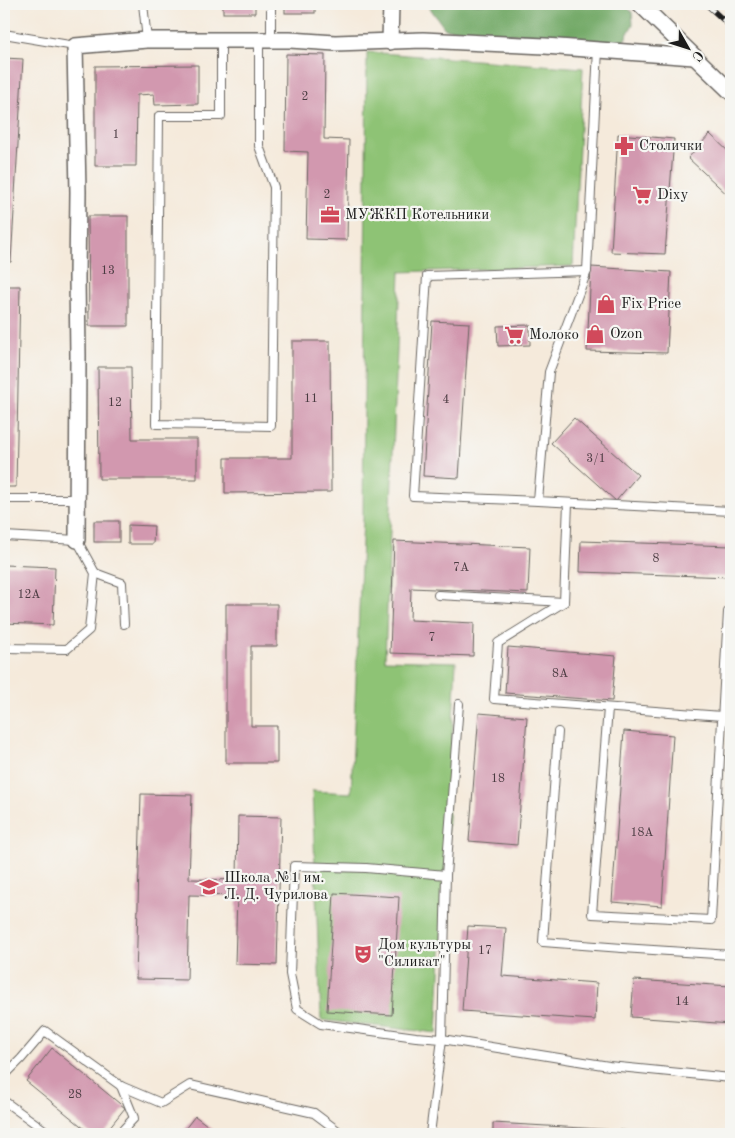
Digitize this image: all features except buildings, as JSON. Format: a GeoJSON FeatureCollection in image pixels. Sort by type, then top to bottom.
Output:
{"type":"FeatureCollection","features":[{"type":"Feature","properties":{"kind":"street"},"geometry":{"type":"LineString","coordinates":[[390,42],[391,4]]}},
{"type":"Feature","properties":{"kind":"street"},"geometry":{"type":"LineString","coordinates":[[640,4],[731,92]]}},
{"type":"Feature","properties":{"kind":"street"},"geometry":{"type":"LineString","coordinates":[[77,540],[78,192],[75,46],[147,40],[290,40],[334,43],[422,40],[598,49],[694,57]]}},
{"type":"Feature","properties":{"kind":"lane"},"geometry":{"type":"LineString","coordinates":[[143,4],[147,40]]}},
{"type":"Feature","properties":{"kind":"lane"},"geometry":{"type":"LineString","coordinates":[[221,40],[221,116],[159,116],[156,424],[271,426],[274,187],[259,146],[265,40],[271,4]]}},
{"type":"Feature","properties":{"kind":"lane"},"geometry":{"type":"LineString","coordinates":[[4,34],[75,46]]}},
{"type":"Feature","properties":{"kind":"lane"},"geometry":{"type":"LineString","coordinates":[[538,501],[549,372],[587,270],[598,49]]}},
{"type":"Feature","properties":{"kind":"lane"},"geometry":{"type":"LineString","coordinates":[[587,270],[427,276],[413,496],[731,511]]}},
{"type":"Feature","properties":{"kind":"lane"},"geometry":{"type":"LineString","coordinates":[[4,498],[78,499]]}},
{"type":"Feature","properties":{"kind":"lane"},"geometry":{"type":"LineString","coordinates":[[564,602],[568,503]]}},
{"type":"Feature","properties":{"kind":"lane"},"geometry":{"type":"LineString","coordinates":[[4,536],[77,540],[95,573],[89,630],[67,649],[4,648]]}},
{"type":"Feature","properties":{"kind":"lane"},"geometry":{"type":"LineString","coordinates":[[95,573],[122,583],[124,624]]}},
{"type":"Feature","properties":{"kind":"lane"},"geometry":{"type":"LineString","coordinates":[[438,595],[564,602]]}},
{"type":"Feature","properties":{"kind":"lane"},"geometry":{"type":"LineString","coordinates":[[564,602],[498,643],[494,699],[722,716]]}},
{"type":"Feature","properties":{"kind":"lane"},"geometry":{"type":"LineString","coordinates":[[608,708],[592,914],[711,920],[728,612],[731,612]]}},
{"type":"Feature","properties":{"kind":"lane"},"geometry":{"type":"LineString","coordinates":[[430,1134],[442,1039],[446,875],[459,704]]}},
{"type":"Feature","properties":{"kind":"lane"},"geometry":{"type":"LineString","coordinates":[[558,732],[542,942],[731,955]]}},
{"type":"Feature","properties":{"kind":"lane"},"geometry":{"type":"LineString","coordinates":[[446,875],[366,868],[294,866],[290,974],[296,1009],[321,1024],[442,1039],[609,1066],[731,1078]]}},
{"type":"Feature","properties":{"kind":"lane"},"geometry":{"type":"LineString","coordinates":[[4,1076],[45,1030],[121,1086],[161,1103],[190,1085],[314,1114],[342,1134]]}},
{"type":"Feature","properties":{"kind":"lane"},"geometry":{"type":"LineString","coordinates":[[119,1134],[134,1118],[121,1086]]}},
{"type":"Feature","properties":{"kind":"lane"},"geometry":{"type":"LineString","coordinates":[[4,1101],[50,1134]]}},
{"type":"Feature","properties":{"kind":"green space"},"geometry":{"type":"Polygon","coordinates":[[[427,4],[623,4],[632,12],[633,24],[623,43],[445,29],[427,4]]]}},
{"type":"Feature","properties":{"kind":"green space"},"geometry":{"type":"Polygon","coordinates":[[[367,52],[583,68],[573,266],[400,272],[385,660],[456,662],[437,1033],[321,1020],[312,791],[351,793],[363,518],[367,52]]]}},
{"type":"Feature","properties":{"kind":"railway"},"geometry":{"type":"LineString","coordinates":[[706,4],[731,27]]}},
{"type":"Feature","properties":{"kind":"place","name":"Столички"},"geometry":{"type":"Point","coordinates":[624,146]}},
{"type":"Feature","properties":{"kind":"place","name":"Dixy"},"geometry":{"type":"Point","coordinates":[642,195]}},
{"type":"Feature","properties":{"kind":"place","name":"МУЖКП Котельники"},"geometry":{"type":"Point","coordinates":[330,215]}},
{"type":"Feature","properties":{"kind":"place","name":"Fix Price"},"geometry":{"type":"Point","coordinates":[606,304]}},
{"type":"Feature","properties":{"kind":"place","name":"Ozon"},"geometry":{"type":"Point","coordinates":[595,334]}},
{"type":"Feature","properties":{"kind":"place","name":"Молоко"},"geometry":{"type":"Point","coordinates":[514,335]}},
{"type":"Feature","properties":{"kind":"place","name":"Школа №1 им. Л. Д. Чурилова"},"geometry":{"type":"Point","coordinates":[209,887]}},
{"type":"Feature","properties":{"kind":"place","name":"Дом культуры \"Силикат\""},"geometry":{"type":"Point","coordinates":[363,954]}}]}
